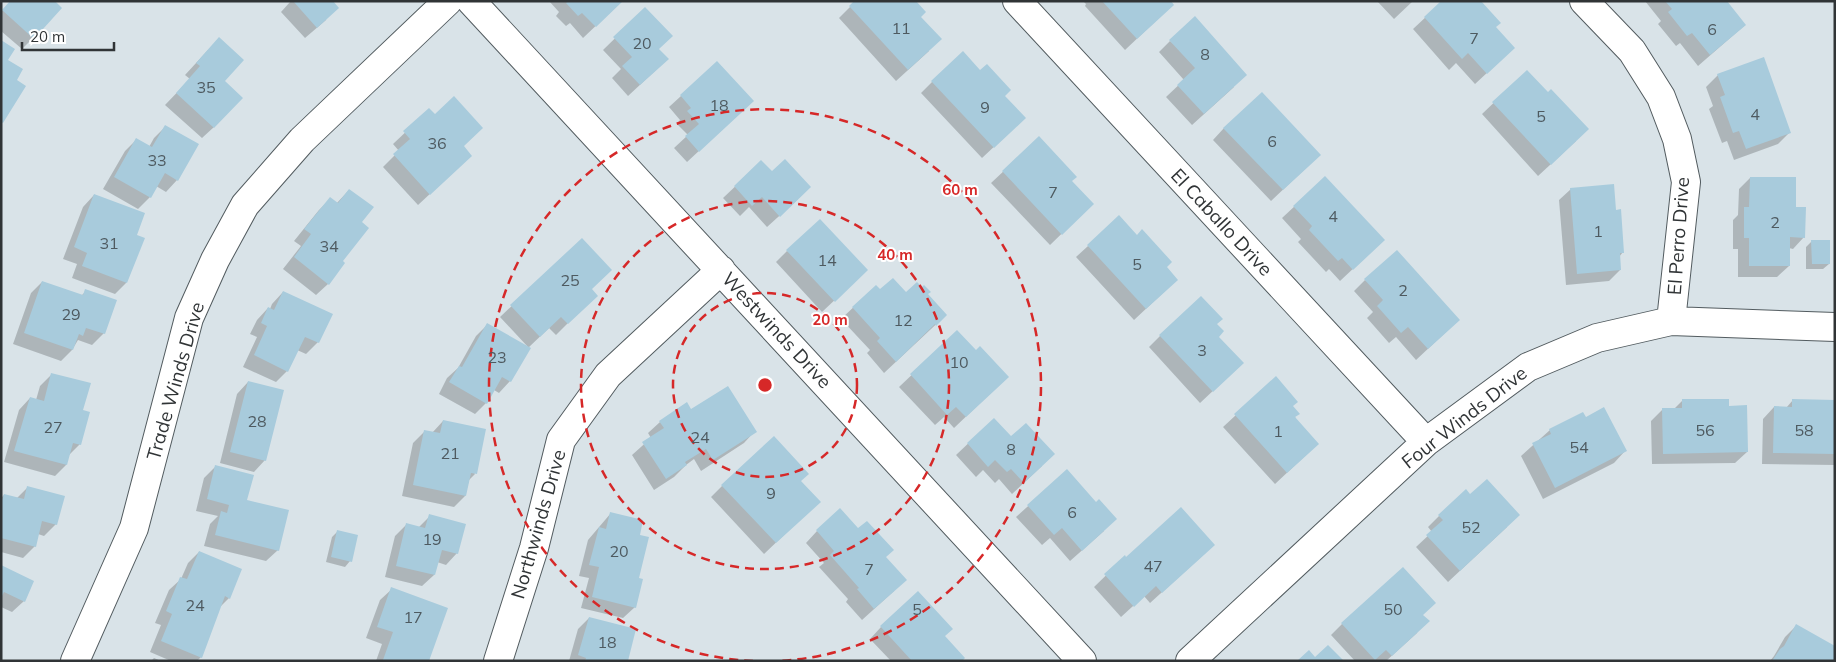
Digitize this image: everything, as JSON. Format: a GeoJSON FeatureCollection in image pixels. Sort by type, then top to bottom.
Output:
{"type":"FeatureCollection","features":[{"type":"Feature","properties":{"kind":"street","name":"Trade Winds Drive"},"geometry":{"type":"LineString","coordinates":[[75,661],[134,528],[189,318],[215,260],[245,205],[302,140],[448,1]]}},
{"type":"Feature","properties":{"kind":"street","name":"Westwinds Drive"},"geometry":{"type":"LineString","coordinates":[[471,1],[1082,661]]}},
{"type":"Feature","properties":{"kind":"street","name":"El Caballo Drive"},"geometry":{"type":"LineString","coordinates":[[1017,1],[1426,442]]}},
{"type":"Feature","properties":{"kind":"street","name":"El Perro Drive"},"geometry":{"type":"LineString","coordinates":[[1584,1],[1632,51],[1661,97],[1677,139],[1686,182],[1671,321]]}},
{"type":"Feature","properties":{"kind":"street","name":"Northwinds Drive"},"geometry":{"type":"LineString","coordinates":[[498,661],[534,548],[561,440],[608,375],[721,270]]}},
{"type":"Feature","properties":{"kind":"street","name":"Four Winds Drive"},"geometry":{"type":"LineString","coordinates":[[1190,661],[1426,442],[1528,366],[1598,338],[1671,321],[1835,327]]}},
{"type":"Feature","properties":{"kind":"building"},"geometry":{"type":"Polygon","coordinates":[[[10,1],[55,1],[62,8],[34,39],[2,10],[10,1]]]}},
{"type":"Feature","properties":{"kind":"building"},"geometry":{"type":"Polygon","coordinates":[[[293,1],[333,1],[339,8],[317,28],[293,1]]]}},
{"type":"Feature","properties":{"kind":"building"},"geometry":{"type":"Polygon","coordinates":[[[569,1],[623,1],[596,27],[582,13],[578,16],[566,3],[569,1]]]}},
{"type":"Feature","properties":{"kind":"building"},"geometry":{"type":"Polygon","coordinates":[[[854,1],[916,1],[926,12],[921,17],[942,39],[908,70],[849,6],[854,1]]]}},
{"type":"Feature","properties":{"kind":"building"},"geometry":{"type":"Polygon","coordinates":[[[1102,1],[1171,1],[1174,5],[1137,39],[1102,1]]]}},
{"type":"Feature","properties":{"kind":"building"},"geometry":{"type":"Polygon","coordinates":[[[1441,1],[1481,1],[1501,23],[1496,27],[1515,48],[1487,74],[1468,53],[1462,59],[1424,17],[1441,1]]]}},
{"type":"Feature","properties":{"kind":"building"},"geometry":{"type":"Polygon","coordinates":[[[1665,1],[1727,1],[1746,25],[1710,55],[1692,33],[1687,36],[1668,12],[1672,9],[1665,1]]]}},
{"type":"Feature","properties":{"kind":"building"},"geometry":{"type":"Polygon","coordinates":[[[645,7],[673,36],[659,49],[669,59],[640,85],[622,66],[632,57],[613,37],[645,7]]]}},
{"type":"Feature","properties":{"kind":"building"},"geometry":{"type":"Polygon","coordinates":[[[1195,16],[1247,75],[1204,114],[1177,85],[1195,68],[1169,40],[1195,16]]]}},
{"type":"Feature","properties":{"kind":"building"},"geometry":{"type":"Polygon","coordinates":[[[219,37],[244,60],[225,81],[243,98],[214,128],[176,93],[200,66],[196,63],[219,37]]]}},
{"type":"Feature","properties":{"kind":"building"},"geometry":{"type":"Polygon","coordinates":[[[1,40],[15,49],[8,60],[23,69],[17,80],[26,86],[3,123],[1,122],[1,40]]]}},
{"type":"Feature","properties":{"kind":"building"},"geometry":{"type":"Polygon","coordinates":[[[963,51],[980,70],[987,64],[1011,90],[1005,96],[1026,118],[994,148],[931,81],[963,51]]]}},
{"type":"Feature","properties":{"kind":"building"},"geometry":{"type":"Polygon","coordinates":[[[1764,57],[1791,133],[1746,149],[1739,131],[1733,133],[1720,97],[1725,95],[1717,74],[1764,57]]]}},
{"type":"Feature","properties":{"kind":"building"},"geometry":{"type":"Polygon","coordinates":[[[717,61],[754,101],[699,152],[685,136],[699,124],[687,111],[691,108],[680,95],[717,61]]]}},
{"type":"Feature","properties":{"kind":"building"},"geometry":{"type":"Polygon","coordinates":[[[1527,70],[1548,92],[1551,89],[1589,129],[1551,165],[1492,102],[1527,70]]]}},
{"type":"Feature","properties":{"kind":"building"},"geometry":{"type":"Polygon","coordinates":[[[1262,92],[1321,155],[1283,190],[1223,128],[1262,92]]]}},
{"type":"Feature","properties":{"kind":"building"},"geometry":{"type":"Polygon","coordinates":[[[454,96],[483,128],[464,146],[472,156],[430,195],[393,154],[410,139],[403,131],[429,108],[435,114],[454,96]]]}},
{"type":"Feature","properties":{"kind":"building"},"geometry":{"type":"Polygon","coordinates":[[[165,125],[199,144],[178,181],[165,173],[151,198],[114,177],[136,138],[152,147],[165,125]]]}},
{"type":"Feature","properties":{"kind":"building"},"geometry":{"type":"Polygon","coordinates":[[[1039,136],[1077,177],[1072,181],[1094,204],[1062,235],[1002,171],[1039,136]]]}},
{"type":"Feature","properties":{"kind":"building"},"geometry":{"type":"Polygon","coordinates":[[[785,159],[811,187],[780,217],[762,197],[752,206],[734,186],[761,160],[772,171],[785,159]]]}},
{"type":"Feature","properties":{"kind":"building"},"geometry":{"type":"Polygon","coordinates":[[[1325,176],[1385,240],[1353,270],[1342,258],[1338,261],[1309,230],[1312,226],[1293,206],[1325,176]]]}},
{"type":"Feature","properties":{"kind":"building"},"geometry":{"type":"Polygon","coordinates":[[[1750,177],[1796,177],[1796,207],[1806,207],[1805,238],[1790,237],[1790,266],[1749,266],[1749,238],[1744,238],[1744,207],[1749,207],[1750,177]]]}},
{"type":"Feature","properties":{"kind":"building"},"geometry":{"type":"Polygon","coordinates":[[[1614,184],[1616,210],[1621,209],[1624,253],[1620,253],[1621,270],[1577,274],[1570,188],[1614,184]]]}},
{"type":"Feature","properties":{"kind":"building"},"geometry":{"type":"Polygon","coordinates":[[[349,189],[374,207],[362,222],[369,228],[343,261],[345,263],[329,285],[294,257],[311,234],[304,229],[330,197],[338,203],[349,189]]]}},
{"type":"Feature","properties":{"kind":"building"},"geometry":{"type":"Polygon","coordinates":[[[94,194],[145,213],[137,235],[145,238],[127,283],[82,266],[87,253],[74,247],[94,194]]]}},
{"type":"Feature","properties":{"kind":"building"},"geometry":{"type":"Polygon","coordinates":[[[1119,215],[1137,235],[1142,229],[1172,262],[1167,267],[1178,280],[1146,309],[1087,245],[1119,215]]]}},
{"type":"Feature","properties":{"kind":"building"},"geometry":{"type":"Polygon","coordinates":[[[820,219],[868,270],[835,302],[786,250],[820,219]]]}},
{"type":"Feature","properties":{"kind":"building"},"geometry":{"type":"Polygon","coordinates":[[[582,238],[612,270],[592,289],[598,296],[568,324],[561,317],[540,337],[510,305],[582,238]]]}},
{"type":"Feature","properties":{"kind":"building"},"geometry":{"type":"Polygon","coordinates":[[[1811,240],[1830,240],[1830,264],[1812,264],[1811,240]]]}},
{"type":"Feature","properties":{"kind":"building"},"geometry":{"type":"Polygon","coordinates":[[[1397,250],[1460,320],[1428,349],[1408,327],[1401,333],[1377,306],[1383,300],[1364,279],[1397,250]]]}},
{"type":"Feature","properties":{"kind":"building"},"geometry":{"type":"Polygon","coordinates":[[[893,278],[906,292],[917,282],[922,287],[924,285],[931,292],[928,294],[947,315],[936,326],[935,324],[896,362],[877,341],[880,338],[852,307],[876,285],[880,289],[893,278]]]}},
{"type":"Feature","properties":{"kind":"building"},"geometry":{"type":"Polygon","coordinates":[[[42,281],[83,295],[85,289],[117,300],[105,334],[86,328],[83,336],[79,334],[73,350],[24,333],[42,281]]]}},
{"type":"Feature","properties":{"kind":"building"},"geometry":{"type":"Polygon","coordinates":[[[283,291],[333,314],[319,343],[305,337],[288,372],[254,355],[267,326],[261,323],[268,307],[274,310],[283,291]]]}},
{"type":"Feature","properties":{"kind":"building"},"geometry":{"type":"Polygon","coordinates":[[[1201,296],[1223,319],[1217,324],[1224,331],[1219,337],[1244,363],[1213,392],[1159,335],[1201,296]]]}},
{"type":"Feature","properties":{"kind":"building"},"geometry":{"type":"Polygon","coordinates":[[[487,323],[531,348],[511,382],[502,377],[487,404],[449,382],[459,366],[462,367],[487,323]]]}},
{"type":"Feature","properties":{"kind":"building"},"geometry":{"type":"Polygon","coordinates":[[[957,330],[976,350],[980,346],[1009,377],[966,417],[956,407],[947,415],[910,374],[957,330]]]}},
{"type":"Feature","properties":{"kind":"building"},"geometry":{"type":"Polygon","coordinates":[[[51,373],[91,383],[83,410],[90,412],[81,445],[73,443],[67,465],[14,451],[30,397],[44,401],[51,373]]]}},
{"type":"Feature","properties":{"kind":"building"},"geometry":{"type":"Polygon","coordinates":[[[1276,376],[1298,402],[1293,406],[1300,414],[1295,417],[1319,444],[1287,473],[1234,414],[1276,376]]]}},
{"type":"Feature","properties":{"kind":"building"},"geometry":{"type":"Polygon","coordinates":[[[248,381],[284,390],[266,461],[230,452],[248,381]]]}},
{"type":"Feature","properties":{"kind":"building"},"geometry":{"type":"Polygon","coordinates":[[[728,386],[757,432],[713,460],[706,449],[685,462],[687,465],[666,479],[642,442],[664,428],[659,421],[687,402],[691,409],[728,386]]]}},
{"type":"Feature","properties":{"kind":"building"},"geometry":{"type":"Polygon","coordinates":[[[1682,399],[1729,399],[1729,406],[1747,405],[1748,452],[1663,454],[1662,408],[1682,408],[1682,399]]]}},
{"type":"Feature","properties":{"kind":"building"},"geometry":{"type":"Polygon","coordinates":[[[1792,399],[1835,400],[1835,454],[1773,453],[1774,406],[1792,407],[1792,399]]]}},
{"type":"Feature","properties":{"kind":"building"},"geometry":{"type":"Polygon","coordinates":[[[1604,407],[1627,451],[1555,488],[1532,443],[1551,434],[1549,429],[1583,412],[1586,417],[1604,407]]]}},
{"type":"Feature","properties":{"kind":"building"},"geometry":{"type":"Polygon","coordinates":[[[994,418],[1011,436],[1026,423],[1055,454],[1024,483],[1011,469],[1007,472],[995,460],[988,467],[967,443],[994,418]]]}},
{"type":"Feature","properties":{"kind":"building"},"geometry":{"type":"Polygon","coordinates":[[[443,420],[486,429],[477,474],[471,473],[466,496],[413,485],[424,430],[440,433],[443,420]]]}},
{"type":"Feature","properties":{"kind":"building"},"geometry":{"type":"Polygon","coordinates":[[[774,436],[809,474],[801,481],[821,502],[776,543],[721,485],[774,436]]]}},
{"type":"Feature","properties":{"kind":"building"},"geometry":{"type":"Polygon","coordinates":[[[215,465],[254,475],[247,500],[289,510],[279,551],[215,535],[221,511],[227,513],[229,505],[207,499],[215,465]]]}},
{"type":"Feature","properties":{"kind":"building"},"geometry":{"type":"Polygon","coordinates":[[[1067,469],[1096,502],[1099,499],[1117,519],[1082,551],[1062,528],[1054,535],[1027,505],[1067,469]]]}},
{"type":"Feature","properties":{"kind":"building"},"geometry":{"type":"Polygon","coordinates":[[[1487,479],[1520,515],[1460,571],[1426,535],[1443,520],[1438,515],[1466,489],[1470,494],[1487,479]]]}},
{"type":"Feature","properties":{"kind":"building"},"geometry":{"type":"Polygon","coordinates":[[[27,486],[65,496],[57,525],[42,521],[36,547],[1,538],[1,503],[4,494],[24,499],[27,486]]]}},
{"type":"Feature","properties":{"kind":"building"},"geometry":{"type":"Polygon","coordinates":[[[1181,507],[1215,545],[1162,593],[1156,586],[1134,607],[1104,574],[1125,555],[1126,557],[1181,507]]]}},
{"type":"Feature","properties":{"kind":"building"},"geometry":{"type":"Polygon","coordinates":[[[840,508],[858,528],[867,521],[894,550],[886,557],[907,580],[874,609],[857,589],[859,588],[830,555],[834,551],[816,530],[840,508]]]}},
{"type":"Feature","properties":{"kind":"building"},"geometry":{"type":"Polygon","coordinates":[[[610,512],[643,520],[640,535],[649,537],[639,578],[643,579],[636,608],[592,597],[599,567],[589,565],[599,527],[606,529],[610,512]]]}},
{"type":"Feature","properties":{"kind":"building"},"geometry":{"type":"Polygon","coordinates":[[[429,514],[466,524],[458,554],[442,550],[435,575],[396,566],[406,523],[425,528],[429,514]]]}},
{"type":"Feature","properties":{"kind":"building"},"geometry":{"type":"Polygon","coordinates":[[[337,530],[358,535],[352,562],[331,557],[337,530]]]}},
{"type":"Feature","properties":{"kind":"building"},"geometry":{"type":"Polygon","coordinates":[[[199,551],[242,569],[230,599],[225,596],[202,658],[161,641],[172,614],[166,611],[180,577],[187,579],[199,551]]]}},
{"type":"Feature","properties":{"kind":"building"},"geometry":{"type":"Polygon","coordinates":[[[1,565],[34,581],[25,602],[4,592],[1,598],[1,565]]]}},
{"type":"Feature","properties":{"kind":"building"},"geometry":{"type":"Polygon","coordinates":[[[1403,567],[1436,603],[1423,615],[1430,621],[1392,656],[1386,650],[1375,660],[1341,623],[1403,567]]]}},
{"type":"Feature","properties":{"kind":"building"},"geometry":{"type":"Polygon","coordinates":[[[391,587],[448,608],[429,661],[383,660],[393,632],[377,627],[391,587]]]}},
{"type":"Feature","properties":{"kind":"building"},"geometry":{"type":"Polygon","coordinates":[[[918,591],[953,629],[945,636],[965,658],[962,661],[912,661],[880,626],[918,591]]]}},
{"type":"Feature","properties":{"kind":"building"},"geometry":{"type":"Polygon","coordinates":[[[589,617],[636,629],[628,661],[585,661],[586,658],[578,655],[589,617]]]}},
{"type":"Feature","properties":{"kind":"building"},"geometry":{"type":"Polygon","coordinates":[[[1796,624],[1835,646],[1835,661],[1772,661],[1784,646],[1796,624]]]}},
{"type":"Feature","properties":{"kind":"building"},"geometry":{"type":"Polygon","coordinates":[[[1328,645],[1344,661],[1297,661],[1309,650],[1315,657],[1328,645]]]}}]}
